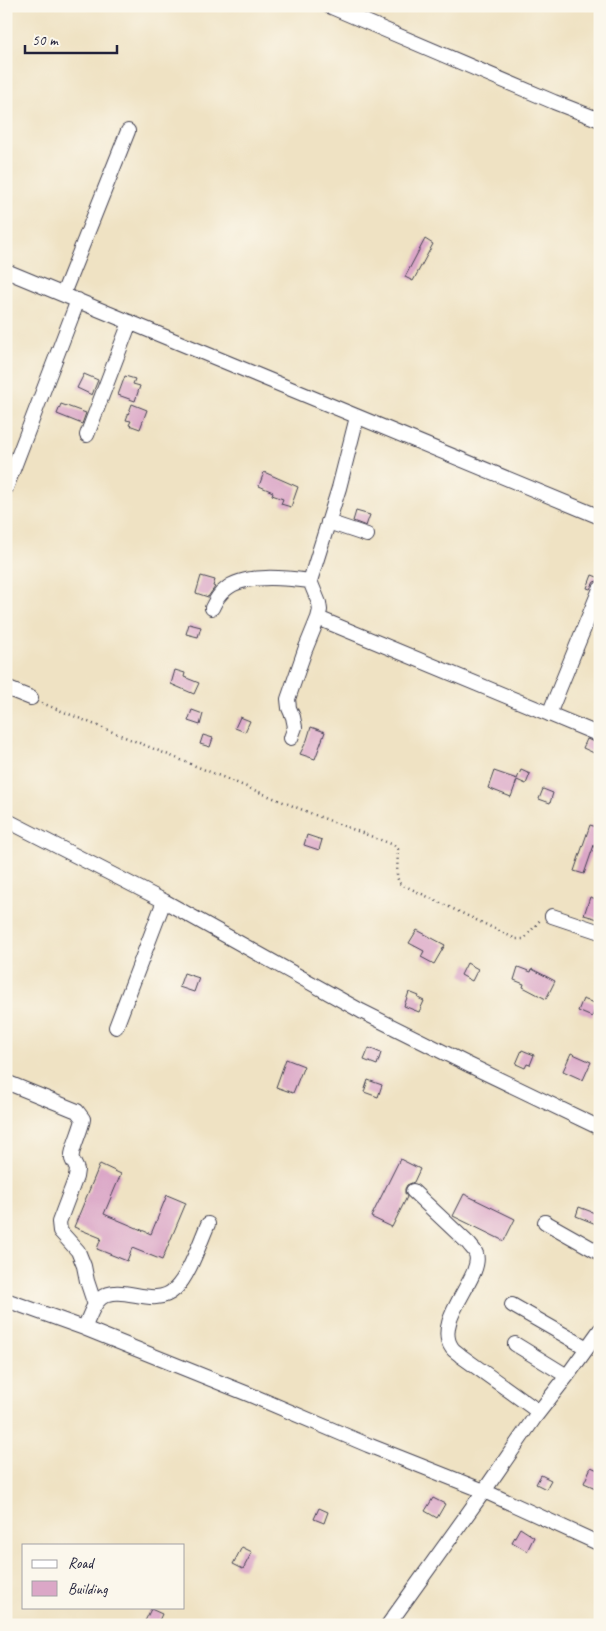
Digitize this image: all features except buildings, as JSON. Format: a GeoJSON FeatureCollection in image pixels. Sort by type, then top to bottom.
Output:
{"type":"FeatureCollection","features":[{"type":"Feature","properties":{"kind":"street"},"geometry":{"type":"LineString","coordinates":[[329,6],[600,120]]}},
{"type":"Feature","properties":{"kind":"street"},"geometry":{"type":"LineString","coordinates":[[63,294],[128,131]]}},
{"type":"Feature","properties":{"kind":"street"},"geometry":{"type":"LineString","coordinates":[[6,271],[600,517]]}},
{"type":"Feature","properties":{"kind":"street"},"geometry":{"type":"LineString","coordinates":[[6,488],[78,300]]}},
{"type":"Feature","properties":{"kind":"street"},"geometry":{"type":"LineString","coordinates":[[87,435],[130,322]]}},
{"type":"Feature","properties":{"kind":"street"},"geometry":{"type":"LineString","coordinates":[[291,738],[295,727],[288,699],[320,610],[310,581],[340,488],[358,417]]}},
{"type":"Feature","properties":{"kind":"street"},"geometry":{"type":"LineString","coordinates":[[328,522],[367,535]]}},
{"type":"Feature","properties":{"kind":"street"},"geometry":{"type":"LineString","coordinates":[[212,608],[217,597],[227,588],[240,581],[272,577],[310,581]]}},
{"type":"Feature","properties":{"kind":"street"},"geometry":{"type":"LineString","coordinates":[[549,714],[600,589]]}},
{"type":"Feature","properties":{"kind":"street"},"geometry":{"type":"LineString","coordinates":[[318,618],[600,736]]}},
{"type":"Feature","properties":{"kind":"street"},"geometry":{"type":"LineString","coordinates":[[6,688],[31,698]]}},
{"type":"Feature","properties":{"kind":"street"},"geometry":{"type":"LineString","coordinates":[[6,820],[164,901],[361,1011],[600,1128]]}},
{"type":"Feature","properties":{"kind":"street"},"geometry":{"type":"LineString","coordinates":[[116,1027],[164,901]]}},
{"type":"Feature","properties":{"kind":"street"},"geometry":{"type":"LineString","coordinates":[[552,916],[600,932]]}},
{"type":"Feature","properties":{"kind":"street"},"geometry":{"type":"LineString","coordinates":[[6,1082],[77,1111],[83,1119],[82,1128],[72,1154],[72,1160],[78,1170],[59,1222],[60,1231],[78,1251],[95,1306]]}},
{"type":"Feature","properties":{"kind":"street"},"geometry":{"type":"LineString","coordinates":[[413,1191],[470,1244],[476,1254],[476,1264],[472,1275],[450,1318],[448,1338],[452,1347],[461,1356],[539,1412]]}},
{"type":"Feature","properties":{"kind":"street"},"geometry":{"type":"LineString","coordinates":[[545,1222],[600,1253]]}},
{"type":"Feature","properties":{"kind":"street"},"geometry":{"type":"LineString","coordinates":[[84,1328],[95,1306],[102,1298],[112,1294],[122,1294],[153,1298],[164,1296],[175,1290],[184,1278],[208,1224]]}},
{"type":"Feature","properties":{"kind":"street"},"geometry":{"type":"LineString","coordinates":[[6,1300],[84,1328],[484,1491],[600,1544]]}},
{"type":"Feature","properties":{"kind":"street"},"geometry":{"type":"LineString","coordinates":[[512,1305],[586,1348]]}},
{"type":"Feature","properties":{"kind":"street"},"geometry":{"type":"LineString","coordinates":[[388,1625],[539,1412],[600,1330]]}},
{"type":"Feature","properties":{"kind":"street"},"geometry":{"type":"LineString","coordinates":[[515,1344],[567,1376]]}},
{"type":"Feature","properties":{"kind":"path"},"geometry":{"type":"LineString","coordinates":[[31,698],[306,811],[394,845],[398,849],[397,876],[399,883],[516,939],[524,939],[541,918],[552,916]]}}]}
